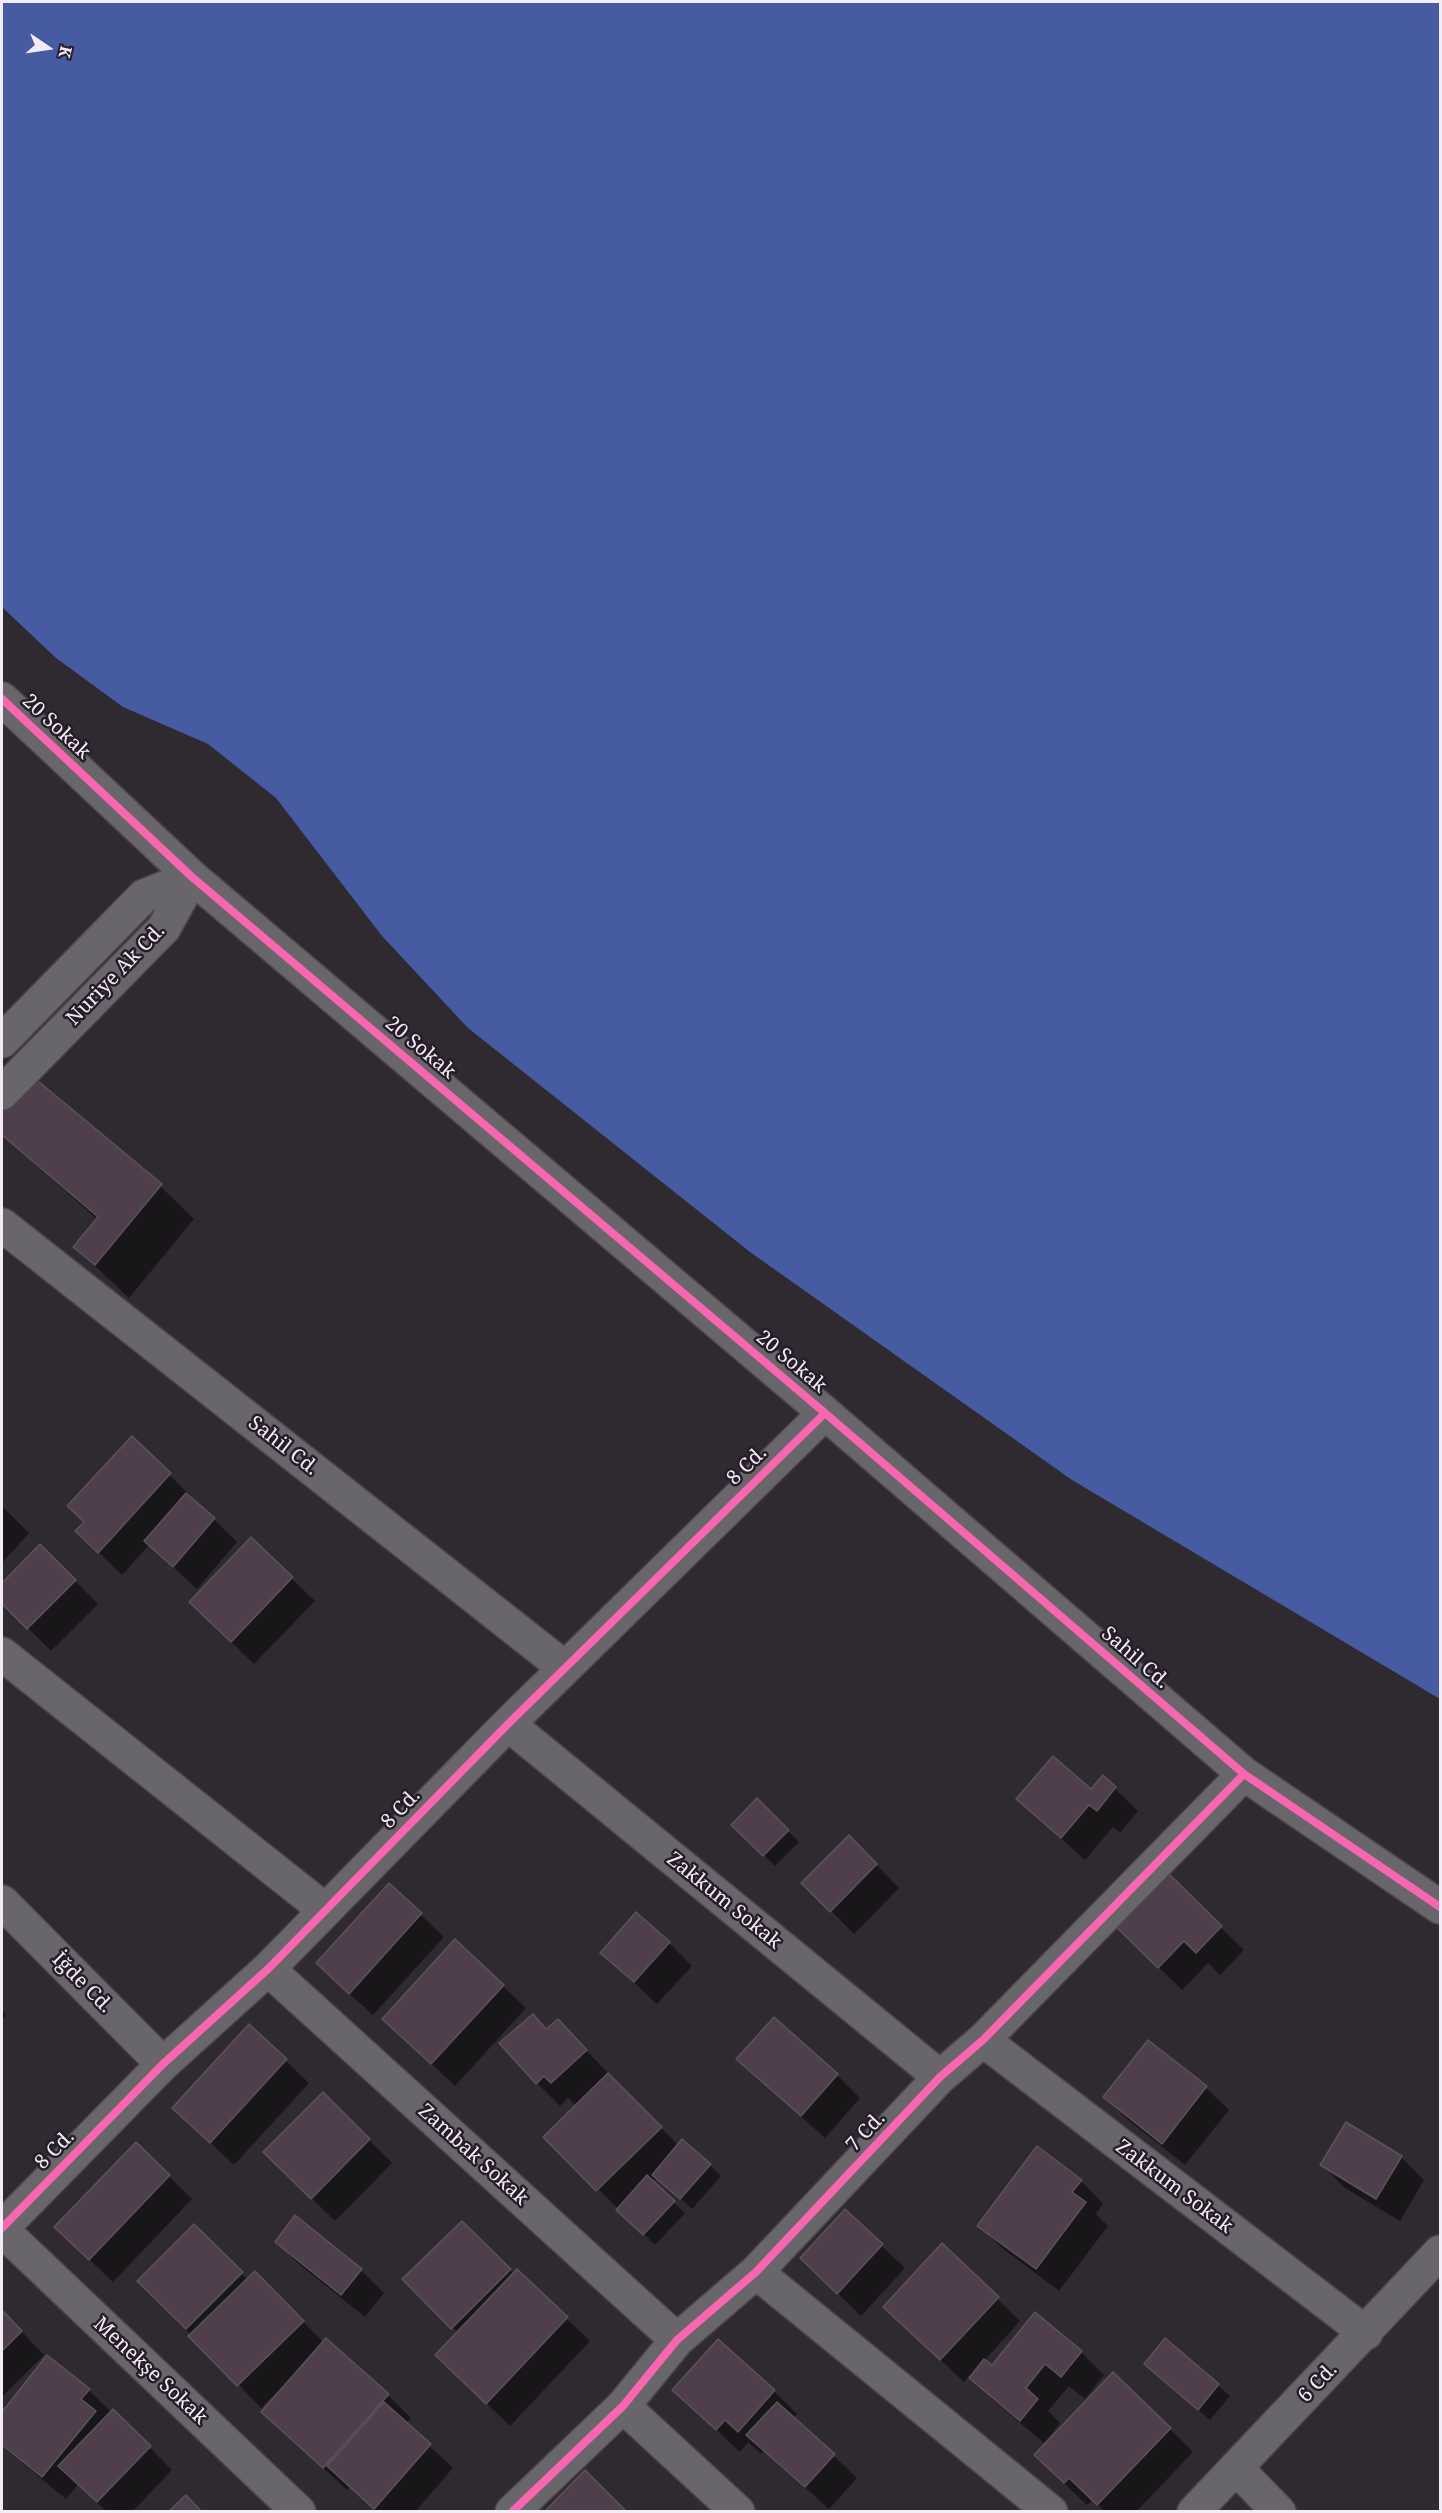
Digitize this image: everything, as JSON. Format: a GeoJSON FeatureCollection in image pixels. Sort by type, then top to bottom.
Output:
{"type":"FeatureCollection","features":[{"type":"Feature","properties":{"kind":"street","name":"20 Sokak"},"geometry":{"type":"LineString","coordinates":[[2,699],[192,877],[825,1413]]}},
{"type":"Feature","properties":{"kind":"street","name":"Nuriye Ak Cd."},"geometry":{"type":"LineString","coordinates":[[2,1041],[144,896],[192,877]]}},
{"type":"Feature","properties":{"kind":"street","name":"Nuriye Ak Cd."},"geometry":{"type":"LineString","coordinates":[[2,1093],[164,928],[192,877]]}},
{"type":"Feature","properties":{"kind":"street","name":"Sahil Cd."},"geometry":{"type":"LineString","coordinates":[[2,1225],[565,1668]]}},
{"type":"Feature","properties":{"kind":"street","name":"8 Cd."},"geometry":{"type":"LineString","coordinates":[[2,2229],[163,2064],[268,1969],[508,1724],[825,1413]]}},
{"type":"Feature","properties":{"kind":"street","name":"Sahil Cd."},"geometry":{"type":"LineString","coordinates":[[825,1413],[1244,1774],[1440,1907]]}},
{"type":"Feature","properties":{"kind":"street"},"geometry":{"type":"LineString","coordinates":[[2,1654],[325,1910]]}},
{"type":"Feature","properties":{"kind":"street","name":"Zakkum Sokak"},"geometry":{"type":"LineString","coordinates":[[508,1724],[940,2077]]}},
{"type":"Feature","properties":{"kind":"street","name":"7 Cd."},"geometry":{"type":"LineString","coordinates":[[512,2511],[623,2406],[677,2340],[756,2272],[940,2077],[983,2040],[1244,1774]]}},
{"type":"Feature","properties":{"kind":"street","name":"İğde Cd."},"geometry":{"type":"LineString","coordinates":[[2,1902],[163,2064]]}},
{"type":"Feature","properties":{"kind":"street","name":"Zambak Sokak"},"geometry":{"type":"LineString","coordinates":[[268,1969],[677,2340]]}},
{"type":"Feature","properties":{"kind":"street","name":"Zakkum Sokak"},"geometry":{"type":"LineString","coordinates":[[983,2040],[1366,2333]]}},
{"type":"Feature","properties":{"kind":"street","name":"Menekşe Sokak"},"geometry":{"type":"LineString","coordinates":[[2,2229],[299,2511]]}},
{"type":"Feature","properties":{"kind":"street","name":"6 Cd."},"geometry":{"type":"LineString","coordinates":[[1194,2511],[1366,2333],[1440,2252]]}},
{"type":"Feature","properties":{"kind":"street"},"geometry":{"type":"LineString","coordinates":[[756,2272],[1051,2511]]}},
{"type":"Feature","properties":{"kind":"street"},"geometry":{"type":"LineString","coordinates":[[623,2406],[738,2511]]}},
{"type":"Feature","properties":{"kind":"street"},"geometry":{"type":"LineString","coordinates":[[1236,2468],[1279,2511]]}},
{"type":"Feature","properties":{"kind":"water"},"geometry":{"type":"Polygon","coordinates":[[[2,2],[1440,2],[1440,1699],[1072,1480],[750,1252],[468,1028],[382,936],[276,798],[208,744],[123,707],[56,658],[2,607],[2,2]]]}},
{"type":"Feature","properties":{"kind":"building"},"geometry":{"type":"Polygon","coordinates":[[[32,1076],[162,1184],[95,1265],[73,1247],[98,1217],[2,1135],[2,1112],[32,1076]]]}},
{"type":"Feature","properties":{"kind":"building"},"geometry":{"type":"Polygon","coordinates":[[[132,1436],[171,1473],[98,1553],[75,1531],[84,1522],[67,1506],[132,1436]]]}},
{"type":"Feature","properties":{"kind":"building"},"geometry":{"type":"Polygon","coordinates":[[[186,1493],[215,1518],[173,1567],[144,1541],[186,1493]]]}},
{"type":"Feature","properties":{"kind":"building"},"geometry":{"type":"Polygon","coordinates":[[[251,1537],[293,1577],[231,1642],[189,1602],[251,1537]]]}},
{"type":"Feature","properties":{"kind":"building"},"geometry":{"type":"Polygon","coordinates":[[[40,1544],[76,1580],[27,1629],[2,1604],[2,1583],[40,1544]]]}},
{"type":"Feature","properties":{"kind":"building"},"geometry":{"type":"Polygon","coordinates":[[[1053,1756],[1091,1789],[1103,1775],[1116,1787],[1097,1811],[1089,1805],[1061,1838],[1016,1799],[1053,1756]]]}},
{"type":"Feature","properties":{"kind":"building"},"geometry":{"type":"Polygon","coordinates":[[[757,1798],[789,1830],[763,1856],[731,1825],[757,1798]]]}},
{"type":"Feature","properties":{"kind":"building"},"geometry":{"type":"Polygon","coordinates":[[[849,1835],[877,1864],[830,1912],[801,1883],[849,1835]]]}},
{"type":"Feature","properties":{"kind":"building"},"geometry":{"type":"Polygon","coordinates":[[[1162,1867],[1222,1926],[1196,1953],[1184,1941],[1158,1968],[1110,1921],[1162,1867]]]}},
{"type":"Feature","properties":{"kind":"building"},"geometry":{"type":"Polygon","coordinates":[[[389,1883],[422,1913],[349,1994],[316,1963],[389,1883]]]}},
{"type":"Feature","properties":{"kind":"building"},"geometry":{"type":"Polygon","coordinates":[[[636,1912],[670,1942],[634,1982],[600,1953],[636,1912]]]}},
{"type":"Feature","properties":{"kind":"building"},"geometry":{"type":"Polygon","coordinates":[[[455,1939],[504,1985],[431,2064],[382,2019],[455,1939]]]}},
{"type":"Feature","properties":{"kind":"building"},"geometry":{"type":"Polygon","coordinates":[[[533,2014],[546,2029],[558,2019],[587,2050],[551,2083],[544,2076],[536,2084],[499,2043],[533,2014]]]}},
{"type":"Feature","properties":{"kind":"building"},"geometry":{"type":"Polygon","coordinates":[[[774,2017],[838,2074],[801,2116],[736,2059],[774,2017]]]}},
{"type":"Feature","properties":{"kind":"building"},"geometry":{"type":"Polygon","coordinates":[[[249,2024],[287,2059],[210,2143],[172,2108],[249,2024]]]}},
{"type":"Feature","properties":{"kind":"building"},"geometry":{"type":"Polygon","coordinates":[[[1148,2040],[1207,2086],[1162,2144],[1103,2097],[1148,2040]]]}},
{"type":"Feature","properties":{"kind":"building"},"geometry":{"type":"Polygon","coordinates":[[[608,2073],[662,2127],[596,2191],[543,2137],[608,2073]]]}},
{"type":"Feature","properties":{"kind":"building"},"geometry":{"type":"Polygon","coordinates":[[[323,2092],[370,2139],[311,2199],[263,2152],[323,2092]]]}},
{"type":"Feature","properties":{"kind":"building"},"geometry":{"type":"Polygon","coordinates":[[[1346,2122],[1402,2156],[1376,2199],[1320,2165],[1346,2122]]]}},
{"type":"Feature","properties":{"kind":"building"},"geometry":{"type":"Polygon","coordinates":[[[682,2139],[711,2164],[680,2199],[652,2175],[682,2139]]]}},
{"type":"Feature","properties":{"kind":"building"},"geometry":{"type":"Polygon","coordinates":[[[136,2142],[170,2175],[89,2260],[54,2227],[136,2142]]]}},
{"type":"Feature","properties":{"kind":"building"},"geometry":{"type":"Polygon","coordinates":[[[1037,2146],[1082,2180],[1072,2192],[1086,2202],[1036,2269],[977,2226],[1037,2146]]]}},
{"type":"Feature","properties":{"kind":"building"},"geometry":{"type":"Polygon","coordinates":[[[647,2175],[675,2201],[643,2235],[616,2210],[647,2175]]]}},
{"type":"Feature","properties":{"kind":"building"},"geometry":{"type":"Polygon","coordinates":[[[845,2209],[883,2244],[837,2294],[800,2258],[845,2209]]]}},
{"type":"Feature","properties":{"kind":"building"},"geometry":{"type":"Polygon","coordinates":[[[295,2215],[362,2269],[341,2295],[275,2242],[295,2215]]]}},
{"type":"Feature","properties":{"kind":"building"},"geometry":{"type":"Polygon","coordinates":[[[462,2221],[511,2269],[451,2329],[402,2279],[462,2221]]]}},
{"type":"Feature","properties":{"kind":"building"},"geometry":{"type":"Polygon","coordinates":[[[194,2224],[243,2272],[186,2329],[137,2281],[194,2224]]]}},
{"type":"Feature","properties":{"kind":"building"},"geometry":{"type":"Polygon","coordinates":[[[942,2243],[999,2297],[940,2360],[883,2307],[942,2243]]]}},
{"type":"Feature","properties":{"kind":"building"},"geometry":{"type":"Polygon","coordinates":[[[517,2269],[568,2317],[486,2404],[435,2355],[517,2269]]]}},
{"type":"Feature","properties":{"kind":"building"},"geometry":{"type":"Polygon","coordinates":[[[255,2271],[304,2321],[237,2386],[188,2336],[255,2271]]]}},
{"type":"Feature","properties":{"kind":"building"},"geometry":{"type":"Polygon","coordinates":[[[2,2310],[22,2331],[2,2351],[2,2310]]]}},
{"type":"Feature","properties":{"kind":"building"},"geometry":{"type":"Polygon","coordinates":[[[1035,2312],[1082,2351],[1061,2377],[1045,2364],[1026,2388],[1038,2399],[1020,2421],[969,2378],[984,2359],[992,2365],[1035,2312]]]}},
{"type":"Feature","properties":{"kind":"building"},"geometry":{"type":"Polygon","coordinates":[[[326,2338],[389,2394],[323,2468],[261,2412],[326,2338]]]}},
{"type":"Feature","properties":{"kind":"building"},"geometry":{"type":"Polygon","coordinates":[[[1165,2338],[1219,2384],[1198,2410],[1144,2364],[1165,2338]]]}},
{"type":"Feature","properties":{"kind":"building"},"geometry":{"type":"Polygon","coordinates":[[[718,2339],[775,2390],[738,2432],[725,2420],[716,2430],[672,2390],[718,2339]]]}},
{"type":"Feature","properties":{"kind":"building"},"geometry":{"type":"Polygon","coordinates":[[[47,2355],[90,2389],[81,2399],[96,2411],[42,2477],[2,2445],[2,2412],[47,2355]]]}},
{"type":"Feature","properties":{"kind":"building"},"geometry":{"type":"Polygon","coordinates":[[[1113,2372],[1171,2428],[1097,2505],[1069,2478],[1064,2483],[1034,2455],[1113,2372]]]}},
{"type":"Feature","properties":{"kind":"building"},"geometry":{"type":"Polygon","coordinates":[[[384,2402],[431,2444],[374,2509],[327,2466],[384,2402]]]}},
{"type":"Feature","properties":{"kind":"building"},"geometry":{"type":"Polygon","coordinates":[[[777,2402],[835,2454],[805,2487],[746,2435],[777,2402]]]}},
{"type":"Feature","properties":{"kind":"building"},"geometry":{"type":"Polygon","coordinates":[[[113,2409],[151,2446],[97,2502],[58,2466],[113,2409]]]}},
{"type":"Feature","properties":{"kind":"building"},"geometry":{"type":"Polygon","coordinates":[[[585,2470],[627,2512],[544,2512],[585,2470]]]}},
{"type":"Feature","properties":{"kind":"building"},"geometry":{"type":"Polygon","coordinates":[[[186,2495],[202,2512],[168,2512],[186,2495]]]}},
{"type":"Feature","properties":{"kind":"cycle path"},"geometry":{"type":"LineString","coordinates":[[2,699],[192,877],[825,1413],[1244,1774],[1440,1907]]}},
{"type":"Feature","properties":{"kind":"cycle path"},"geometry":{"type":"LineString","coordinates":[[2,2228],[163,2064],[268,1969],[508,1724],[825,1413]]}},
{"type":"Feature","properties":{"kind":"cycle path"},"geometry":{"type":"LineString","coordinates":[[512,2512],[623,2406],[677,2340],[756,2272],[940,2077],[983,2040],[1244,1774]]}}]}
